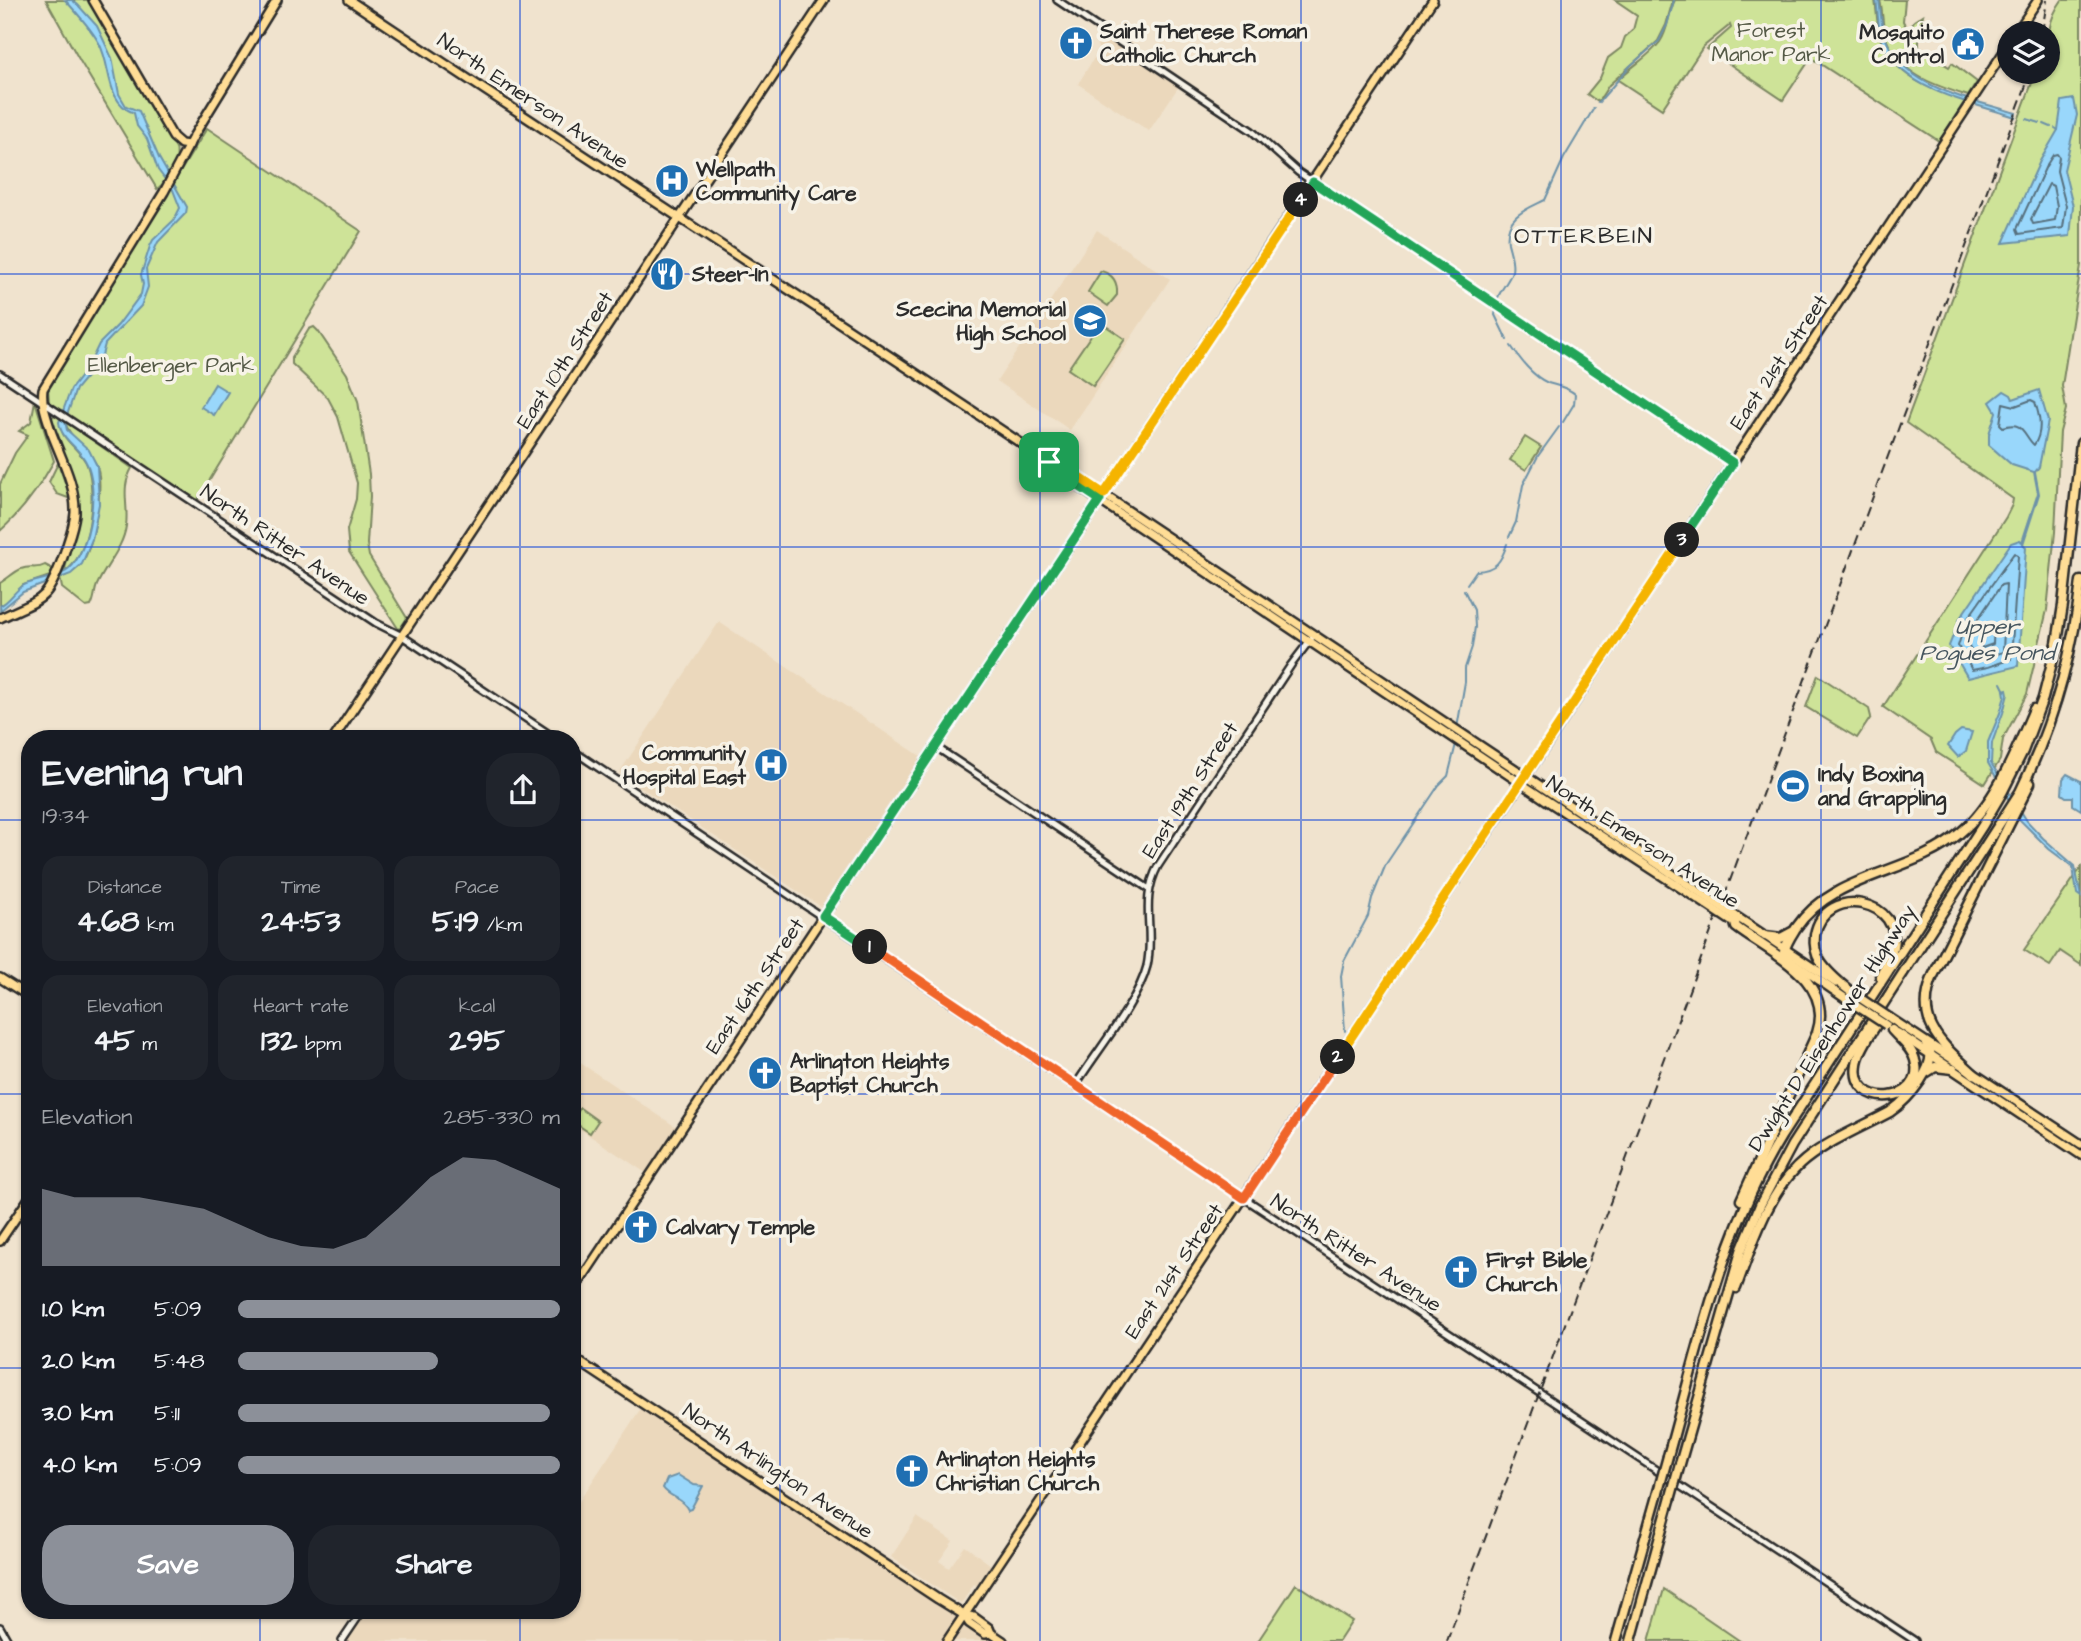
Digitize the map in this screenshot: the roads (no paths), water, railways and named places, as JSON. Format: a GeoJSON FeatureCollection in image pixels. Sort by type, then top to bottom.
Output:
{"type":"FeatureCollection","features":[{"type":"Feature","properties":{"kind":"highway","name":"Dwight D Eisenhower Highway"},"geometry":{"type":"LineString","coordinates":[[1616,1641],[1726,1251],[1745,1204],[1766,1162],[1997,802],[2008,772],[2038,713],[2054,657],[2063,605],[2081,443]]}},
{"type":"Feature","properties":{"kind":"highway"},"geometry":{"type":"LineString","coordinates":[[1974,1074],[1936,1036],[1927,1013],[1927,993],[2021,795],[2046,732],[2068,661],[2081,581]]}},
{"type":"Feature","properties":{"kind":"highway"},"geometry":{"type":"LineString","coordinates":[[1787,958],[1784,948],[1811,910],[1832,894],[1922,857],[1947,843],[1969,825],[2008,772]]}},
{"type":"Feature","properties":{"kind":"highway","name":"Dwight D Eisenhower Highway"},"geometry":{"type":"LineString","coordinates":[[1631,1641],[1741,1251],[1776,1173],[1910,964],[2007,821]]}},
{"type":"Feature","properties":{"kind":"highway"},"geometry":{"type":"LineString","coordinates":[[1853,997],[1820,962],[1815,937],[1819,924],[1830,911],[1841,905],[1858,903],[1873,907],[1884,916],[1892,929],[1894,940],[1890,957],[1854,1025]]}},
{"type":"Feature","properties":{"kind":"highway"},"geometry":{"type":"LineString","coordinates":[[1726,1251],[1745,1189],[1815,1037],[1821,1017],[1817,996],[1808,981],[1735,928],[1734,920]]}},
{"type":"Feature","properties":{"kind":"highway"},"geometry":{"type":"LineString","coordinates":[[1765,936],[1781,938],[1795,930]]}},
{"type":"Feature","properties":{"kind":"highway"},"geometry":{"type":"LineString","coordinates":[[1889,1024],[1913,1054],[1916,1070],[1912,1083],[1905,1091],[1882,1097],[1864,1087],[1857,1076],[1857,1063],[1910,964]]}},
{"type":"Feature","properties":{"kind":"highway"},"geometry":{"type":"LineString","coordinates":[[1714,1347],[1753,1244],[1774,1199],[1788,1178],[1802,1162],[1819,1150],[1893,1110],[1907,1097],[1932,1056],[1927,1044]]}},
{"type":"Feature","properties":{"kind":"highway"},"geometry":{"type":"LineString","coordinates":[[1922,1076],[1935,1067],[1953,1069]]}},
{"type":"Feature","properties":{"kind":"main road"},"geometry":{"type":"LineString","coordinates":[[93,0],[173,137],[181,144],[189,145]]}},
{"type":"Feature","properties":{"kind":"main road"},"geometry":{"type":"LineString","coordinates":[[0,618],[36,603],[50,588],[74,522],[74,502],[43,403],[43,392],[178,170],[189,145],[277,0]]}},
{"type":"Feature","properties":{"kind":"main road","name":"North Emerson Avenue"},"geometry":{"type":"LineString","coordinates":[[349,0],[1049,462],[1051,468],[1102,497],[1452,733],[1462,744],[1523,780],[1709,902],[1787,958],[1853,997]]}},
{"type":"Feature","properties":{"kind":"main road","name":"East 10th Street"},"geometry":{"type":"LineString","coordinates":[[339,730],[824,0]]}},
{"type":"Feature","properties":{"kind":"main road","name":"East 16th Street"},"geometry":{"type":"LineString","coordinates":[[581,1279],[1433,0]]}},
{"type":"Feature","properties":{"kind":"main road"},"geometry":{"type":"LineString","coordinates":[[2024,21],[2038,0]]}},
{"type":"Feature","properties":{"kind":"main road","name":"East 21st Street"},"geometry":{"type":"LineString","coordinates":[[947,1641],[1523,780],[1997,62]]}},
{"type":"Feature","properties":{"kind":"main road","name":"North Emerson Avenue"},"geometry":{"type":"LineString","coordinates":[[1452,733],[1462,735],[1523,780]]}},
{"type":"Feature","properties":{"kind":"main road","name":"North Emerson Avenue"},"geometry":{"type":"LineString","coordinates":[[1734,920],[1784,948],[1932,1056],[2081,1155]]}},
{"type":"Feature","properties":{"kind":"main road"},"geometry":{"type":"LineString","coordinates":[[0,978],[21,991]]}},
{"type":"Feature","properties":{"kind":"main road","name":"North Emerson Avenue"},"geometry":{"type":"LineString","coordinates":[[1889,1024],[1927,1044],[2081,1143]]}},
{"type":"Feature","properties":{"kind":"main road"},"geometry":{"type":"LineString","coordinates":[[0,1241],[21,1210]]}},
{"type":"Feature","properties":{"kind":"main road","name":"North Arlington Avenue"},"geometry":{"type":"LineString","coordinates":[[581,1363],[964,1615],[969,1623],[985,1634],[991,1633],[1003,1641]]}},
{"type":"Feature","properties":{"kind":"street"},"geometry":{"type":"LineString","coordinates":[[1057,0],[1252,131],[1289,165],[1313,182],[1733,463]]}},
{"type":"Feature","properties":{"kind":"street","name":"North Ritter Avenue"},"geometry":{"type":"LineString","coordinates":[[0,374],[543,730]]}},
{"type":"Feature","properties":{"kind":"street","name":"East 19th Street"},"geometry":{"type":"LineString","coordinates":[[1075,1086],[1142,982],[1150,948],[1147,910],[1154,872],[1291,666],[1312,639]]}},
{"type":"Feature","properties":{"kind":"street"},"geometry":{"type":"LineString","coordinates":[[936,747],[1149,889]]}},
{"type":"Feature","properties":{"kind":"street","name":"North Ritter Avenue"},"geometry":{"type":"LineString","coordinates":[[581,756],[1915,1641]]}},
{"type":"Feature","properties":{"kind":"street"},"geometry":{"type":"LineString","coordinates":[[342,1641],[357,1619]]}},
{"type":"Feature","properties":{"kind":"street"},"geometry":{"type":"LineString","coordinates":[[0,1627],[8,1641]]}},
{"type":"Feature","properties":{"kind":"water"},"geometry":{"type":"Polygon","coordinates":[[[65,0],[72,0],[97,26],[112,58],[119,94],[126,106],[139,111],[159,158],[187,207],[186,213],[158,242],[146,269],[148,287],[141,306],[105,344],[101,359],[76,389],[65,421],[67,430],[89,450],[97,466],[99,504],[92,539],[82,564],[71,574],[23,592],[0,611],[0,606],[24,585],[69,569],[82,548],[91,518],[90,473],[83,457],[63,434],[59,422],[71,389],[88,367],[99,344],[118,325],[141,294],[141,275],[150,246],[174,220],[180,208],[173,190],[158,170],[147,139],[137,126],[134,113],[118,101],[99,43],[65,0]]]}},
{"type":"Feature","properties":{"kind":"water"},"geometry":{"type":"Polygon","coordinates":[[[1876,0],[1879,0],[1885,37],[1894,55],[1907,69],[1940,89],[2016,113],[2015,117],[1937,91],[1902,70],[1889,55],[1881,37],[1876,0]]]}},
{"type":"Feature","properties":{"kind":"water"},"geometry":{"type":"Polygon","coordinates":[[[2074,99],[2077,115],[2064,170],[2073,206],[2070,236],[2003,243],[2040,161],[2058,130],[2062,101],[2074,99]]]}},
{"type":"Feature","properties":{"kind":"water"},"geometry":{"type":"Polygon","coordinates":[[[215,384],[228,392],[214,415],[201,407],[215,384]]]}},
{"type":"Feature","properties":{"kind":"water","name":"Upper Pogues Pond"},"geometry":{"type":"Polygon","coordinates":[[[2039,390],[2048,421],[2039,467],[2035,472],[2039,494],[2023,544],[2026,547],[2018,666],[1968,678],[1949,646],[1960,618],[2011,543],[2020,540],[2022,542],[2038,493],[2034,472],[2012,465],[1989,445],[1989,434],[1996,412],[1990,402],[2004,391],[2013,399],[2039,390]]]}},
{"type":"Feature","properties":{"kind":"water"},"geometry":{"type":"Polygon","coordinates":[[[2007,689],[2003,713],[1992,743],[1991,763],[2027,821],[2075,866],[2081,897],[2077,894],[2073,867],[2049,849],[2020,820],[1988,763],[1988,742],[2000,713],[2004,690],[2007,689]]]}},
{"type":"Feature","properties":{"kind":"water"},"geometry":{"type":"Polygon","coordinates":[[[1961,730],[1972,732],[1966,751],[1958,757],[1948,746],[1961,730]]]}},
{"type":"Feature","properties":{"kind":"water"},"geometry":{"type":"Polygon","coordinates":[[[2067,774],[2081,781],[2081,810],[2073,805],[2073,797],[2062,794],[2063,779],[2067,774]]]}},
{"type":"Feature","properties":{"kind":"water"},"geometry":{"type":"Polygon","coordinates":[[[678,1475],[694,1485],[703,1486],[688,1510],[663,1488],[667,1479],[678,1475]]]}},
{"type":"Feature","properties":{"kind":"waterway"},"geometry":{"type":"LineString","coordinates":[[1598,103],[1630,66],[1659,41],[1674,0]]}},
{"type":"Feature","properties":{"kind":"waterway"},"geometry":{"type":"LineString","coordinates":[[1497,301],[1512,271],[1508,234],[1513,220],[1545,200],[1564,158],[1594,108]]}},
{"type":"Feature","properties":{"kind":"waterway"},"geometry":{"type":"LineString","coordinates":[[2027,119],[2040,123]]}},
{"type":"Feature","properties":{"kind":"waterway"},"geometry":{"type":"LineString","coordinates":[[2044,124],[2051,127]]}},
{"type":"Feature","properties":{"kind":"waterway"},"geometry":{"type":"LineString","coordinates":[[1496,309],[1495,315],[1507,340]]}},
{"type":"Feature","properties":{"kind":"waterway"},"geometry":{"type":"LineString","coordinates":[[1511,346],[1522,362],[1537,376],[1575,394],[1574,404],[1563,422]]}},
{"type":"Feature","properties":{"kind":"waterway"},"geometry":{"type":"LineString","coordinates":[[1509,537],[1516,522],[1523,485],[1538,456],[1559,427]]}},
{"type":"Feature","properties":{"kind":"waterway"},"geometry":{"type":"LineString","coordinates":[[1467,584],[1476,571],[1497,564],[1507,544]]}},
{"type":"Feature","properties":{"kind":"waterway"},"geometry":{"type":"LineString","coordinates":[[1457,728],[1465,668],[1475,627],[1474,610],[1464,590]]}},
{"type":"Feature","properties":{"kind":"waterway"},"geometry":{"type":"LineString","coordinates":[[2001,683],[2005,691]]}},
{"type":"Feature","properties":{"kind":"waterway"},"geometry":{"type":"LineString","coordinates":[[1345,1031],[1341,976],[1344,961],[1368,916],[1372,898],[1386,864],[1439,785],[1448,776],[1456,744]]}},
{"type":"Feature","properties":{"kind":"railway"},"geometry":{"type":"LineString","coordinates":[[2044,21],[2047,0]]}},
{"type":"Feature","properties":{"kind":"railway"},"geometry":{"type":"LineString","coordinates":[[1447,1641],[2027,84]]}},
{"type":"Feature","properties":{"kind":"place","name":"Saint Therese Roman Catholic Church"},"geometry":{"type":"Point","coordinates":[1076,43]}},
{"type":"Feature","properties":{"kind":"place","name":"Mosquito Control"},"geometry":{"type":"Point","coordinates":[1968,44]}},
{"type":"Feature","properties":{"kind":"place","name":"Wellpath Community Care"},"geometry":{"type":"Point","coordinates":[672,181]}},
{"type":"Feature","properties":{"kind":"place","name":"Steer-In"},"geometry":{"type":"Point","coordinates":[667,274]}},
{"type":"Feature","properties":{"kind":"place","name":"Scecina Memorial High School"},"geometry":{"type":"Point","coordinates":[1090,321]}},
{"type":"Feature","properties":{"kind":"place","name":"Community Hospital East"},"geometry":{"type":"Point","coordinates":[771,765]}},
{"type":"Feature","properties":{"kind":"place","name":"Indy Boxing and Grappling"},"geometry":{"type":"Point","coordinates":[1793,786]}},
{"type":"Feature","properties":{"kind":"place","name":"Arlington Heights Baptist Church"},"geometry":{"type":"Point","coordinates":[765,1073]}},
{"type":"Feature","properties":{"kind":"place","name":"Calvary Temple"},"geometry":{"type":"Point","coordinates":[641,1227]}},
{"type":"Feature","properties":{"kind":"place","name":"First Bible Church"},"geometry":{"type":"Point","coordinates":[1461,1272]}},
{"type":"Feature","properties":{"kind":"place","name":"Arlington Heights Christian Church"},"geometry":{"type":"Point","coordinates":[912,1471]}},
{"type":"Feature","properties":{"kind":"district","name":"OTTERBEIN"},"geometry":{"type":"Point","coordinates":[1584,236]}},
{"type":"Feature","properties":{"kind":"park label","name":"Forest Manor Park"},"geometry":{"type":"Point","coordinates":[1771,42]}},
{"type":"Feature","properties":{"kind":"park label","name":"Ellenberger Park"},"geometry":{"type":"Point","coordinates":[171,365]}}]}
